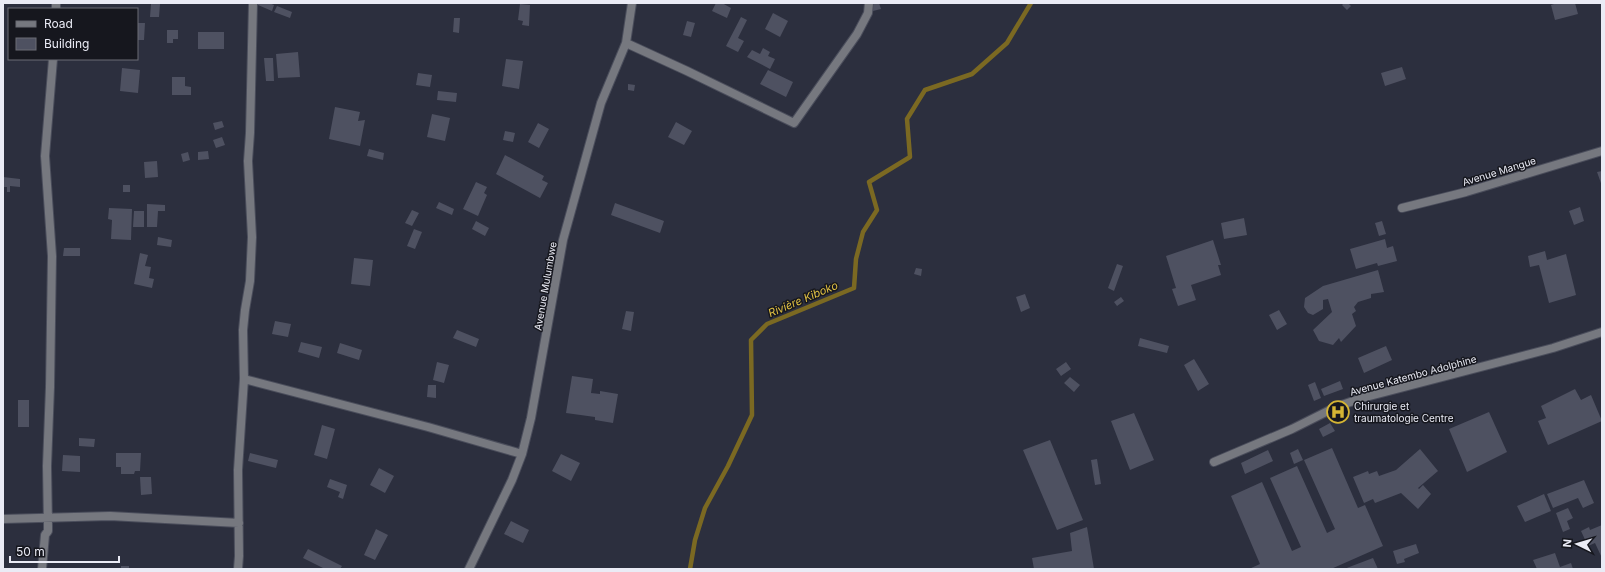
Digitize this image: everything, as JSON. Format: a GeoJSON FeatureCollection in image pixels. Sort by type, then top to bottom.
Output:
{"type":"FeatureCollection","features":[{"type":"Feature","properties":{"kind":"street"},"geometry":{"type":"LineString","coordinates":[[238,569],[238,470],[244,379],[243,330],[250,281],[252,237],[248,161],[253,3]]}},
{"type":"Feature","properties":{"kind":"street","name":"Avenue Mulumbwe"},"geometry":{"type":"LineString","coordinates":[[469,569],[512,480],[522,454],[531,418],[563,240],[601,103],[626,43],[632,3]]}},
{"type":"Feature","properties":{"kind":"street"},"geometry":{"type":"LineString","coordinates":[[626,43],[794,123],[857,34],[868,13],[869,3]]}},
{"type":"Feature","properties":{"kind":"street"},"geometry":{"type":"LineString","coordinates":[[42,569],[44,535],[48,531],[47,466],[52,256],[45,156],[52,60]]}},
{"type":"Feature","properties":{"kind":"street","name":"Avenue Mangue"},"geometry":{"type":"LineString","coordinates":[[1402,208],[1466,192],[1602,151]]}},
{"type":"Feature","properties":{"kind":"street","name":"Avenue Katembo Adolphine"},"geometry":{"type":"LineString","coordinates":[[1214,462],[1336,407],[1362,398],[1553,348],[1602,332]]}},
{"type":"Feature","properties":{"kind":"street"},"geometry":{"type":"LineString","coordinates":[[244,379],[428,427],[522,454]]}},
{"type":"Feature","properties":{"kind":"street"},"geometry":{"type":"LineString","coordinates":[[3,519],[48,519],[110,516],[239,523]]}},
{"type":"Feature","properties":{"kind":"building"},"geometry":{"type":"Polygon","coordinates":[[[258,3],[269,3],[274,5],[272,11],[258,5],[258,3]]]}},
{"type":"Feature","properties":{"kind":"building"},"geometry":{"type":"Polygon","coordinates":[[[716,3],[722,3],[731,8],[727,18],[712,11],[716,3]]]}},
{"type":"Feature","properties":{"kind":"building"},"geometry":{"type":"Polygon","coordinates":[[[870,3],[879,3],[881,9],[873,11],[870,3]]]}},
{"type":"Feature","properties":{"kind":"building"},"geometry":{"type":"Polygon","coordinates":[[[1344,3],[1348,3],[1351,6],[1347,10],[1342,5],[1344,3]]]}},
{"type":"Feature","properties":{"kind":"building"},"geometry":{"type":"Polygon","coordinates":[[[1557,3],[1575,3],[1578,14],[1555,20],[1551,5],[1557,3]]]}},
{"type":"Feature","properties":{"kind":"building"},"geometry":{"type":"Polygon","coordinates":[[[151,4],[160,4],[159,17],[150,17],[151,4]]]}},
{"type":"Feature","properties":{"kind":"building"},"geometry":{"type":"Polygon","coordinates":[[[520,4],[530,5],[529,26],[522,25],[523,21],[518,20],[520,4]]]}},
{"type":"Feature","properties":{"kind":"building"},"geometry":{"type":"Polygon","coordinates":[[[277,6],[292,12],[290,18],[274,12],[277,6]]]}},
{"type":"Feature","properties":{"kind":"building"},"geometry":{"type":"Polygon","coordinates":[[[773,13],[788,21],[780,37],[765,29],[773,13]]]}},
{"type":"Feature","properties":{"kind":"building"},"geometry":{"type":"Polygon","coordinates":[[[741,17],[747,20],[738,38],[744,41],[738,52],[726,46],[741,17]]]}},
{"type":"Feature","properties":{"kind":"building"},"geometry":{"type":"Polygon","coordinates":[[[454,18],[460,18],[459,33],[453,32],[454,18]]]}},
{"type":"Feature","properties":{"kind":"building"},"geometry":{"type":"Polygon","coordinates":[[[687,21],[695,23],[691,37],[683,35],[687,21]]]}},
{"type":"Feature","properties":{"kind":"building"},"geometry":{"type":"Polygon","coordinates":[[[138,23],[145,23],[144,40],[138,40],[138,23]]]}},
{"type":"Feature","properties":{"kind":"building"},"geometry":{"type":"Polygon","coordinates":[[[167,30],[178,30],[178,39],[173,39],[173,43],[167,43],[167,30]]]}},
{"type":"Feature","properties":{"kind":"building"},"geometry":{"type":"Polygon","coordinates":[[[198,32],[224,32],[224,49],[198,49],[198,32]]]}},
{"type":"Feature","properties":{"kind":"building"},"geometry":{"type":"Polygon","coordinates":[[[763,48],[770,52],[768,56],[775,59],[770,69],[747,57],[752,50],[760,54],[763,48]]]}},
{"type":"Feature","properties":{"kind":"building"},"geometry":{"type":"Polygon","coordinates":[[[298,52],[300,77],[278,78],[276,54],[298,52]]]}},
{"type":"Feature","properties":{"kind":"building"},"geometry":{"type":"Polygon","coordinates":[[[264,58],[273,58],[274,81],[266,81],[264,58]]]}},
{"type":"Feature","properties":{"kind":"building"},"geometry":{"type":"Polygon","coordinates":[[[506,59],[523,61],[519,89],[502,86],[506,59]]]}},
{"type":"Feature","properties":{"kind":"building"},"geometry":{"type":"Polygon","coordinates":[[[1402,67],[1406,79],[1385,86],[1381,73],[1402,67]]]}},
{"type":"Feature","properties":{"kind":"building"},"geometry":{"type":"Polygon","coordinates":[[[122,68],[140,70],[138,93],[120,91],[122,68]]]}},
{"type":"Feature","properties":{"kind":"building"},"geometry":{"type":"Polygon","coordinates":[[[768,70],[793,82],[786,97],[760,84],[768,70]]]}},
{"type":"Feature","properties":{"kind":"building"},"geometry":{"type":"Polygon","coordinates":[[[418,73],[432,75],[430,87],[416,85],[418,73]]]}},
{"type":"Feature","properties":{"kind":"building"},"geometry":{"type":"Polygon","coordinates":[[[172,77],[185,77],[185,86],[191,87],[191,95],[172,95],[172,77]]]}},
{"type":"Feature","properties":{"kind":"building"},"geometry":{"type":"Polygon","coordinates":[[[628,84],[635,85],[634,91],[628,90],[628,84]]]}},
{"type":"Feature","properties":{"kind":"building"},"geometry":{"type":"Polygon","coordinates":[[[438,91],[457,93],[456,102],[437,100],[438,91]]]}},
{"type":"Feature","properties":{"kind":"building"},"geometry":{"type":"Polygon","coordinates":[[[335,107],[360,112],[358,121],[365,120],[360,146],[329,139],[335,107]]]}},
{"type":"Feature","properties":{"kind":"building"},"geometry":{"type":"Polygon","coordinates":[[[432,114],[450,118],[445,141],[427,137],[432,114]]]}},
{"type":"Feature","properties":{"kind":"building"},"geometry":{"type":"Polygon","coordinates":[[[222,121],[224,127],[215,130],[213,123],[222,121]]]}},
{"type":"Feature","properties":{"kind":"building"},"geometry":{"type":"Polygon","coordinates":[[[676,122],[692,131],[684,145],[668,137],[676,122]]]}},
{"type":"Feature","properties":{"kind":"building"},"geometry":{"type":"Polygon","coordinates":[[[538,123],[549,129],[539,148],[528,142],[538,123]]]}},
{"type":"Feature","properties":{"kind":"building"},"geometry":{"type":"Polygon","coordinates":[[[505,131],[515,133],[513,142],[503,140],[505,131]]]}},
{"type":"Feature","properties":{"kind":"building"},"geometry":{"type":"Polygon","coordinates":[[[222,137],[225,145],[216,148],[213,140],[222,137]]]}},
{"type":"Feature","properties":{"kind":"building"},"geometry":{"type":"Polygon","coordinates":[[[369,149],[384,153],[383,160],[367,156],[369,149]]]}},
{"type":"Feature","properties":{"kind":"building"},"geometry":{"type":"Polygon","coordinates":[[[208,151],[209,159],[198,160],[198,152],[208,151]]]}},
{"type":"Feature","properties":{"kind":"building"},"geometry":{"type":"Polygon","coordinates":[[[188,152],[190,160],[183,162],[181,154],[188,152]]]}},
{"type":"Feature","properties":{"kind":"building"},"geometry":{"type":"Polygon","coordinates":[[[505,155],[544,176],[542,180],[548,183],[540,198],[496,174],[505,155]]]}},
{"type":"Feature","properties":{"kind":"building"},"geometry":{"type":"Polygon","coordinates":[[[157,161],[158,177],[145,178],[144,162],[157,161]]]}},
{"type":"Feature","properties":{"kind":"building"},"geometry":{"type":"Polygon","coordinates":[[[1602,171],[1602,186],[1597,172],[1602,171]]]}},
{"type":"Feature","properties":{"kind":"building"},"geometry":{"type":"Polygon","coordinates":[[[3,177],[20,179],[20,187],[10,186],[10,192],[7,192],[7,187],[3,187],[3,177]]]}},
{"type":"Feature","properties":{"kind":"building"},"geometry":{"type":"Polygon","coordinates":[[[476,182],[487,187],[484,193],[487,195],[478,216],[463,209],[476,182]]]}},
{"type":"Feature","properties":{"kind":"building"},"geometry":{"type":"Polygon","coordinates":[[[123,185],[130,185],[130,192],[123,192],[123,185]]]}},
{"type":"Feature","properties":{"kind":"building"},"geometry":{"type":"Polygon","coordinates":[[[439,202],[454,209],[452,215],[436,208],[439,202]]]}},
{"type":"Feature","properties":{"kind":"building"},"geometry":{"type":"Polygon","coordinates":[[[615,203],[664,221],[660,233],[611,215],[615,203]]]}},
{"type":"Feature","properties":{"kind":"building"},"geometry":{"type":"Polygon","coordinates":[[[147,204],[165,205],[165,211],[158,211],[157,227],[147,227],[147,204]]]}},
{"type":"Feature","properties":{"kind":"building"},"geometry":{"type":"Polygon","coordinates":[[[1580,207],[1584,221],[1574,225],[1569,211],[1580,207]]]}},
{"type":"Feature","properties":{"kind":"building"},"geometry":{"type":"Polygon","coordinates":[[[109,208],[132,209],[131,240],[111,239],[112,220],[108,219],[109,208]]]}},
{"type":"Feature","properties":{"kind":"building"},"geometry":{"type":"Polygon","coordinates":[[[412,210],[419,213],[412,226],[405,223],[412,210]]]}},
{"type":"Feature","properties":{"kind":"building"},"geometry":{"type":"Polygon","coordinates":[[[134,211],[144,211],[144,227],[133,227],[134,211]]]}},
{"type":"Feature","properties":{"kind":"building"},"geometry":{"type":"Polygon","coordinates":[[[1244,218],[1247,235],[1224,239],[1221,223],[1244,218]]]}},
{"type":"Feature","properties":{"kind":"building"},"geometry":{"type":"Polygon","coordinates":[[[476,221],[489,228],[485,236],[472,229],[476,221]]]}},
{"type":"Feature","properties":{"kind":"building"},"geometry":{"type":"Polygon","coordinates":[[[1382,221],[1386,234],[1379,236],[1375,223],[1382,221]]]}},
{"type":"Feature","properties":{"kind":"building"},"geometry":{"type":"Polygon","coordinates":[[[414,229],[422,232],[415,249],[407,246],[414,229]]]}},
{"type":"Feature","properties":{"kind":"building"},"geometry":{"type":"Polygon","coordinates":[[[158,237],[172,240],[171,247],[157,245],[158,237]]]}},
{"type":"Feature","properties":{"kind":"building"},"geometry":{"type":"Polygon","coordinates":[[[1385,239],[1387,248],[1393,246],[1397,261],[1378,266],[1377,263],[1356,269],[1350,249],[1385,239]]]}},
{"type":"Feature","properties":{"kind":"building"},"geometry":{"type":"Polygon","coordinates":[[[1213,240],[1221,265],[1218,265],[1221,275],[1191,285],[1196,300],[1178,306],[1172,289],[1176,288],[1166,256],[1213,240]]]}},
{"type":"Feature","properties":{"kind":"building"},"geometry":{"type":"Polygon","coordinates":[[[64,248],[80,248],[80,256],[63,256],[64,248]]]}},
{"type":"Feature","properties":{"kind":"building"},"geometry":{"type":"Polygon","coordinates":[[[1545,251],[1547,260],[1566,254],[1576,295],[1549,303],[1539,265],[1530,267],[1528,256],[1545,251]]]}},
{"type":"Feature","properties":{"kind":"building"},"geometry":{"type":"Polygon","coordinates":[[[140,253],[148,255],[145,266],[151,267],[149,278],[154,279],[152,288],[134,284],[140,253]]]}},
{"type":"Feature","properties":{"kind":"building"},"geometry":{"type":"Polygon","coordinates":[[[354,258],[373,260],[370,286],[351,284],[354,258]]]}},
{"type":"Feature","properties":{"kind":"building"},"geometry":{"type":"Polygon","coordinates":[[[1117,264],[1123,266],[1114,291],[1108,288],[1117,264]]]}},
{"type":"Feature","properties":{"kind":"building"},"geometry":{"type":"Polygon","coordinates":[[[916,268],[922,269],[921,276],[914,274],[916,268]]]}},
{"type":"Feature","properties":{"kind":"building"},"geometry":{"type":"Polygon","coordinates":[[[1378,270],[1384,292],[1371,294],[1371,298],[1358,302],[1354,307],[1356,311],[1352,314],[1356,326],[1341,342],[1339,338],[1333,345],[1319,341],[1313,330],[1332,312],[1328,299],[1323,300],[1323,309],[1313,315],[1308,313],[1304,307],[1305,298],[1323,286],[1378,270]]]}},
{"type":"Feature","properties":{"kind":"building"},"geometry":{"type":"Polygon","coordinates":[[[1025,294],[1030,308],[1021,312],[1016,297],[1025,294]]]}},
{"type":"Feature","properties":{"kind":"building"},"geometry":{"type":"Polygon","coordinates":[[[1121,297],[1124,301],[1117,306],[1114,302],[1121,297]]]}},
{"type":"Feature","properties":{"kind":"building"},"geometry":{"type":"Polygon","coordinates":[[[1279,310],[1287,324],[1277,330],[1269,315],[1279,310]]]}},
{"type":"Feature","properties":{"kind":"building"},"geometry":{"type":"Polygon","coordinates":[[[626,311],[634,312],[631,331],[622,329],[626,311]]]}},
{"type":"Feature","properties":{"kind":"building"},"geometry":{"type":"Polygon","coordinates":[[[275,321],[291,324],[288,337],[272,334],[275,321]]]}},
{"type":"Feature","properties":{"kind":"building"},"geometry":{"type":"Polygon","coordinates":[[[457,330],[479,339],[476,347],[453,338],[457,330]]]}},
{"type":"Feature","properties":{"kind":"building"},"geometry":{"type":"Polygon","coordinates":[[[1140,338],[1169,346],[1167,353],[1138,346],[1140,338]]]}},
{"type":"Feature","properties":{"kind":"building"},"geometry":{"type":"Polygon","coordinates":[[[301,342],[322,347],[319,358],[298,352],[301,342]]]}},
{"type":"Feature","properties":{"kind":"building"},"geometry":{"type":"Polygon","coordinates":[[[340,343],[362,350],[359,360],[337,353],[340,343]]]}},
{"type":"Feature","properties":{"kind":"building"},"geometry":{"type":"Polygon","coordinates":[[[1386,346],[1392,360],[1364,373],[1358,358],[1386,346]]]}},
{"type":"Feature","properties":{"kind":"building"},"geometry":{"type":"Polygon","coordinates":[[[1194,359],[1209,384],[1198,391],[1184,365],[1194,359]]]}},
{"type":"Feature","properties":{"kind":"building"},"geometry":{"type":"Polygon","coordinates":[[[437,362],[449,365],[444,383],[433,380],[437,362]]]}},
{"type":"Feature","properties":{"kind":"building"},"geometry":{"type":"Polygon","coordinates":[[[1066,362],[1071,369],[1061,376],[1056,369],[1066,362]]]}},
{"type":"Feature","properties":{"kind":"building"},"geometry":{"type":"Polygon","coordinates":[[[572,376],[593,379],[591,393],[600,394],[600,391],[618,394],[613,423],[595,420],[595,417],[566,413],[572,376]]]}},
{"type":"Feature","properties":{"kind":"building"},"geometry":{"type":"Polygon","coordinates":[[[1070,377],[1080,385],[1074,392],[1064,383],[1070,377]]]}},
{"type":"Feature","properties":{"kind":"building"},"geometry":{"type":"Polygon","coordinates":[[[1340,381],[1343,389],[1324,396],[1321,389],[1340,381]]]}},
{"type":"Feature","properties":{"kind":"building"},"geometry":{"type":"Polygon","coordinates":[[[1315,382],[1321,398],[1314,401],[1308,385],[1315,382]]]}},
{"type":"Feature","properties":{"kind":"building"},"geometry":{"type":"Polygon","coordinates":[[[428,385],[436,385],[436,398],[427,397],[428,385]]]}},
{"type":"Feature","properties":{"kind":"building"},"geometry":{"type":"Polygon","coordinates":[[[1575,389],[1581,400],[1591,395],[1602,421],[1548,445],[1538,421],[1546,418],[1541,406],[1575,389]]]}},
{"type":"Feature","properties":{"kind":"building"},"geometry":{"type":"Polygon","coordinates":[[[18,400],[29,400],[29,427],[18,427],[18,400]]]}},
{"type":"Feature","properties":{"kind":"building"},"geometry":{"type":"Polygon","coordinates":[[[1489,412],[1507,452],[1467,472],[1449,429],[1489,412]]]}},
{"type":"Feature","properties":{"kind":"building"},"geometry":{"type":"Polygon","coordinates":[[[1134,413],[1154,460],[1130,470],[1111,421],[1134,413]]]}},
{"type":"Feature","properties":{"kind":"building"},"geometry":{"type":"Polygon","coordinates":[[[1330,423],[1335,431],[1323,437],[1319,429],[1330,423]]]}},
{"type":"Feature","properties":{"kind":"building"},"geometry":{"type":"Polygon","coordinates":[[[322,425],[335,429],[327,459],[314,455],[322,425]]]}},
{"type":"Feature","properties":{"kind":"building"},"geometry":{"type":"Polygon","coordinates":[[[79,438],[95,439],[94,447],[79,446],[79,438]]]}},
{"type":"Feature","properties":{"kind":"building"},"geometry":{"type":"Polygon","coordinates":[[[1050,440],[1083,520],[1057,530],[1023,450],[1050,440]]]}},
{"type":"Feature","properties":{"kind":"building"},"geometry":{"type":"Polygon","coordinates":[[[1332,448],[1358,508],[1365,505],[1383,546],[1331,569],[1249,569],[1260,564],[1231,496],[1262,482],[1292,551],[1301,547],[1270,478],[1297,466],[1327,533],[1335,529],[1304,460],[1332,448]]]}},
{"type":"Feature","properties":{"kind":"building"},"geometry":{"type":"Polygon","coordinates":[[[1298,449],[1303,460],[1294,464],[1290,453],[1298,449]]]}},
{"type":"Feature","properties":{"kind":"building"},"geometry":{"type":"Polygon","coordinates":[[[1420,449],[1438,471],[1418,488],[1419,489],[1423,485],[1431,494],[1418,509],[1401,493],[1375,503],[1373,499],[1364,503],[1353,477],[1368,471],[1369,474],[1377,471],[1379,476],[1396,470],[1420,449]]]}},
{"type":"Feature","properties":{"kind":"building"},"geometry":{"type":"Polygon","coordinates":[[[1268,450],[1273,461],[1245,474],[1241,463],[1268,450]]]}},
{"type":"Feature","properties":{"kind":"building"},"geometry":{"type":"Polygon","coordinates":[[[116,453],[141,453],[140,471],[135,471],[134,474],[121,474],[121,467],[116,467],[116,453]]]}},
{"type":"Feature","properties":{"kind":"building"},"geometry":{"type":"Polygon","coordinates":[[[250,453],[278,460],[276,468],[248,461],[250,453]]]}},
{"type":"Feature","properties":{"kind":"building"},"geometry":{"type":"Polygon","coordinates":[[[561,454],[580,463],[571,481],[552,471],[561,454]]]}},
{"type":"Feature","properties":{"kind":"building"},"geometry":{"type":"Polygon","coordinates":[[[63,455],[80,456],[80,472],[62,471],[63,455]]]}},
{"type":"Feature","properties":{"kind":"building"},"geometry":{"type":"Polygon","coordinates":[[[1097,459],[1101,484],[1095,485],[1091,460],[1097,459]]]}},
{"type":"Feature","properties":{"kind":"building"},"geometry":{"type":"Polygon","coordinates":[[[379,468],[394,476],[385,493],[370,485],[379,468]]]}},
{"type":"Feature","properties":{"kind":"building"},"geometry":{"type":"Polygon","coordinates":[[[140,477],[151,477],[152,494],[141,495],[140,477]]]}},
{"type":"Feature","properties":{"kind":"building"},"geometry":{"type":"Polygon","coordinates":[[[330,479],[347,485],[343,499],[338,497],[340,492],[327,487],[330,479]]]}},
{"type":"Feature","properties":{"kind":"building"},"geometry":{"type":"Polygon","coordinates":[[[1584,480],[1594,503],[1583,508],[1578,498],[1553,508],[1547,494],[1584,480]]]}},
{"type":"Feature","properties":{"kind":"building"},"geometry":{"type":"Polygon","coordinates":[[[1544,494],[1551,511],[1525,522],[1517,506],[1544,494]]]}},
{"type":"Feature","properties":{"kind":"building"},"geometry":{"type":"Polygon","coordinates":[[[1568,508],[1573,518],[1567,521],[1570,529],[1563,532],[1556,513],[1568,508]]]}},
{"type":"Feature","properties":{"kind":"building"},"geometry":{"type":"Polygon","coordinates":[[[511,521],[529,530],[523,543],[504,534],[511,521]]]}},
{"type":"Feature","properties":{"kind":"building"},"geometry":{"type":"Polygon","coordinates":[[[1602,525],[1602,558],[1595,543],[1588,546],[1581,531],[1589,527],[1590,530],[1602,525]]]}},
{"type":"Feature","properties":{"kind":"building"},"geometry":{"type":"Polygon","coordinates":[[[1087,527],[1094,569],[1034,569],[1032,558],[1072,551],[1070,533],[1087,527]]]}},
{"type":"Feature","properties":{"kind":"building"},"geometry":{"type":"Polygon","coordinates":[[[376,529],[388,535],[375,560],[364,555],[376,529]]]}},
{"type":"Feature","properties":{"kind":"building"},"geometry":{"type":"Polygon","coordinates":[[[1416,544],[1419,553],[1404,559],[1405,562],[1397,564],[1393,551],[1416,544]]]}},
{"type":"Feature","properties":{"kind":"building"},"geometry":{"type":"Polygon","coordinates":[[[308,549],[342,566],[340,569],[325,569],[303,558],[308,549]]]}},
{"type":"Feature","properties":{"kind":"building"},"geometry":{"type":"Polygon","coordinates":[[[1555,553],[1560,567],[1571,563],[1573,569],[1537,569],[1533,560],[1555,553]]]}},
{"type":"Feature","properties":{"kind":"building"},"geometry":{"type":"Polygon","coordinates":[[[1373,558],[1378,569],[1344,569],[1373,558]]]}},
{"type":"Feature","properties":{"kind":"building"},"geometry":{"type":"Polygon","coordinates":[[[121,566],[129,566],[129,569],[121,569],[121,566]]]}},
{"type":"Feature","properties":{"kind":"waterway","name":"Rivière Kiboko"},"geometry":{"type":"LineString","coordinates":[[690,569],[695,540],[705,508],[728,466],[752,415],[751,340],[767,324],[854,288],[856,259],[863,232],[877,210],[869,182],[910,157],[907,119],[925,90],[972,74],[1007,43],[1031,3]]}},
{"type":"Feature","properties":{"kind":"place","name":"Chirurgie et traumatologie Centre"},"geometry":{"type":"Point","coordinates":[1338,412]}}]}
